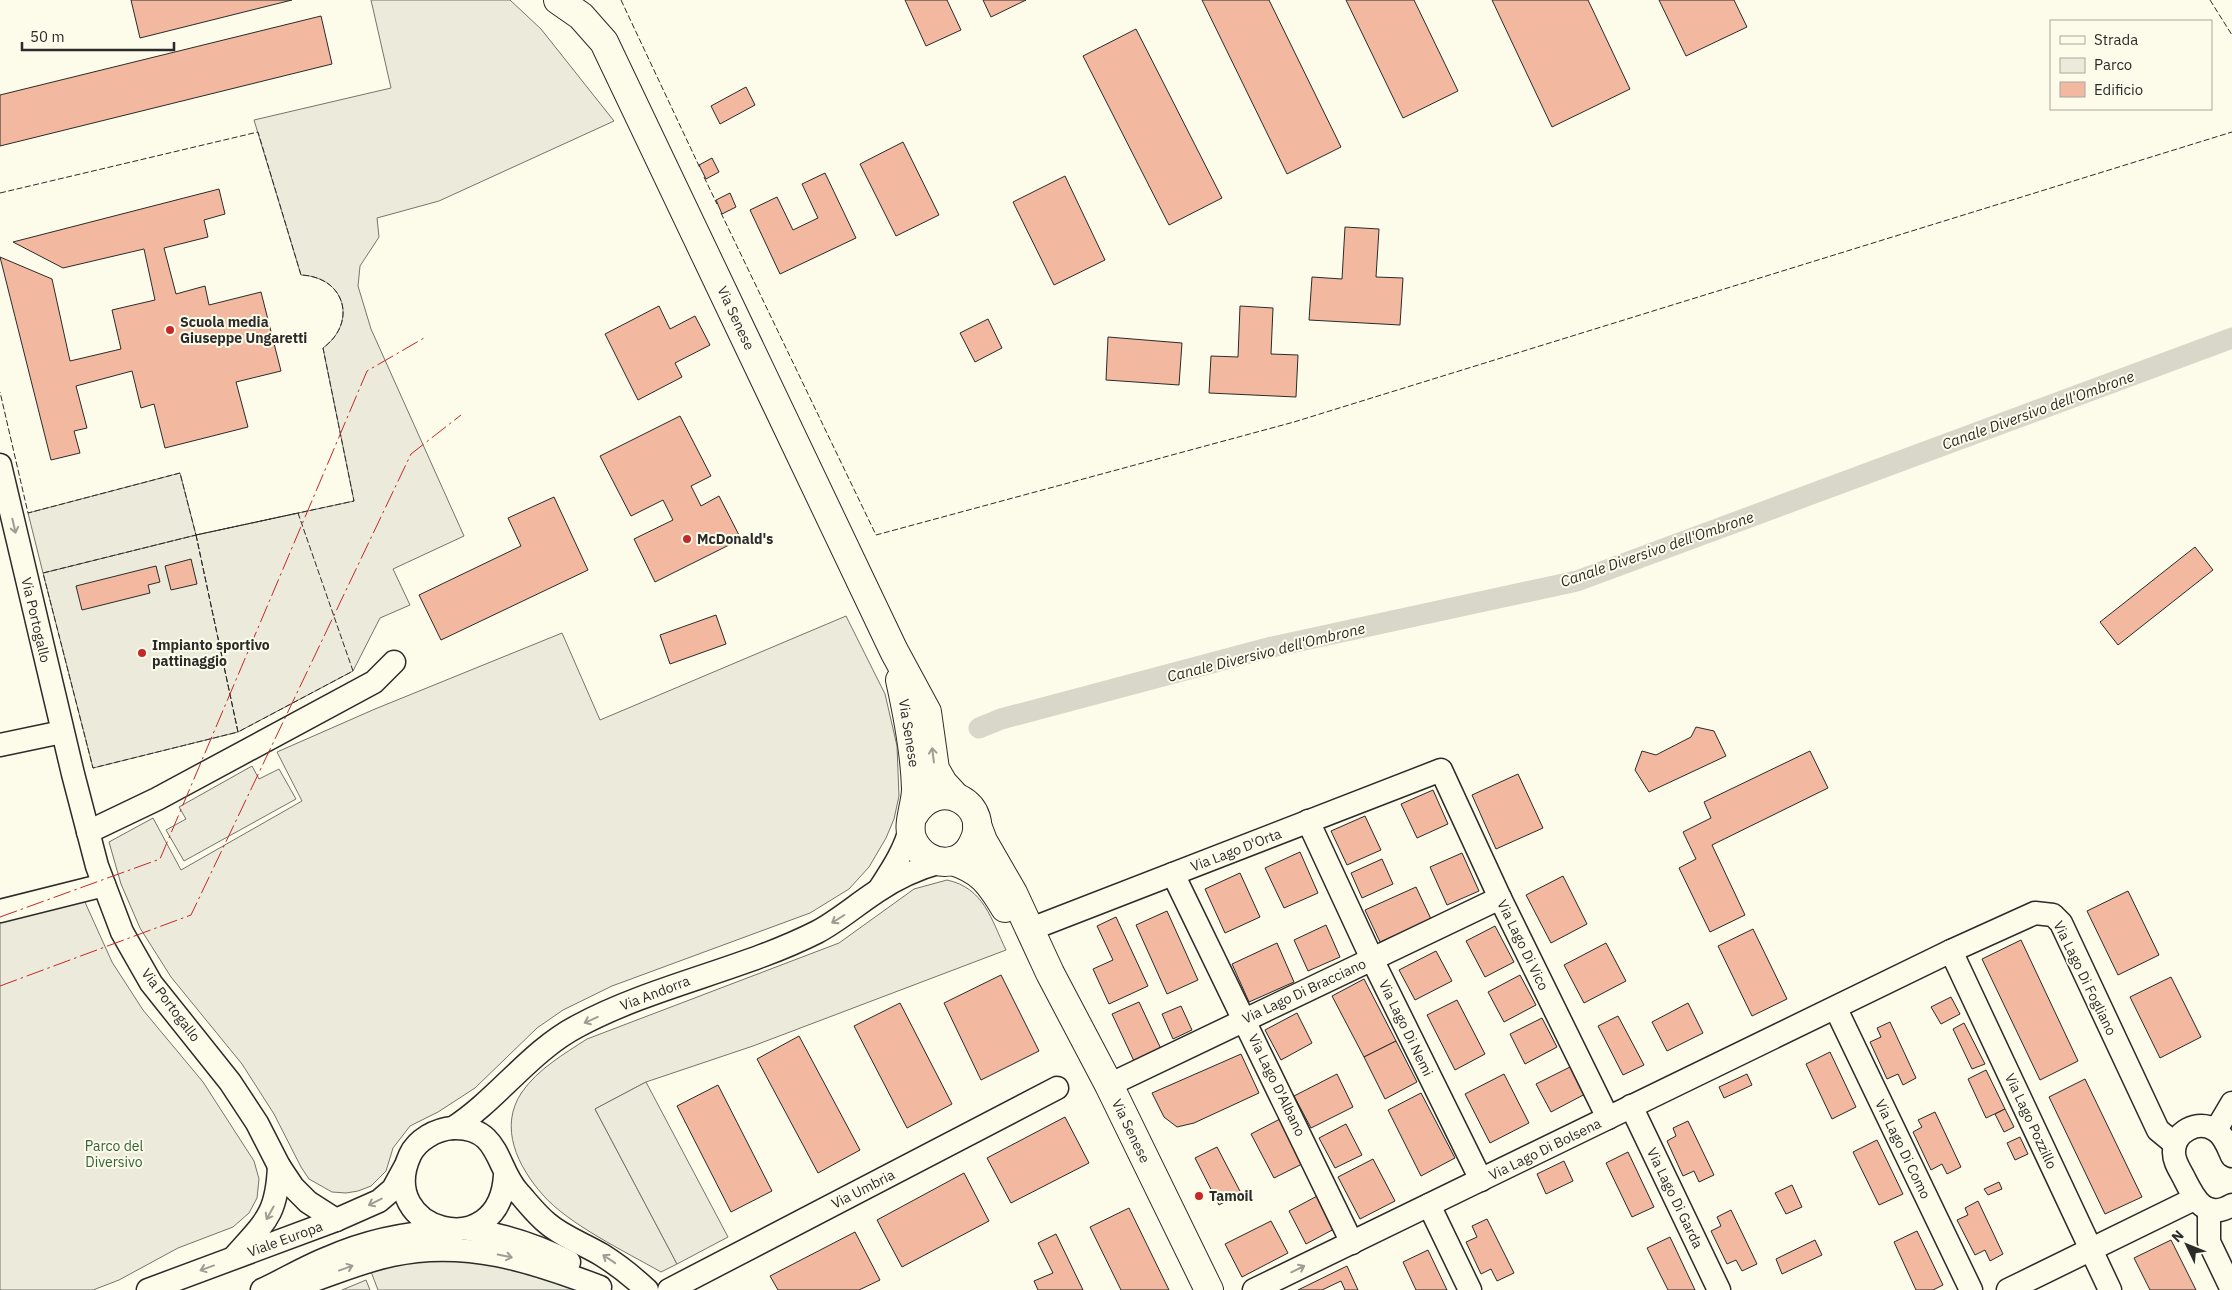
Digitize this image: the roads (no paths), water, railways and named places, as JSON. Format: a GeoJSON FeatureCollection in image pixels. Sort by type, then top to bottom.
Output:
{"type":"FeatureCollection","features":[{"type":"Feature","properties":{"kind":"main road","name":"Via Senese"},"geometry":{"type":"LineString","coordinates":[[558,0],[581,16],[604,42],[894,651],[927,712],[935,769],[955,796],[972,809],[983,841],[998,865],[1031,928],[1050,973],[1109,1085],[1209,1290]]}},
{"type":"Feature","properties":{"kind":"main road","name":"Via Senese"},"geometry":{"type":"LineString","coordinates":[[894,651],[911,731],[914,759],[916,792],[911,836],[921,853],[930,859],[968,866],[988,883],[1021,934],[1050,973]]}},
{"type":"Feature","properties":{"kind":"main road"},"geometry":{"type":"LineString","coordinates":[[912,821],[918,807],[934,796],[955,796]]}},
{"type":"Feature","properties":{"kind":"main road"},"geometry":{"type":"LineString","coordinates":[[946,861],[961,857],[970,850],[975,840],[977,825]]}},
{"type":"Feature","properties":{"kind":"street","name":"Via Portogallo"},"geometry":{"type":"LineString","coordinates":[[0,465],[62,732],[88,832],[104,885],[122,932],[151,983],[230,1082],[257,1124],[279,1166],[293,1187],[308,1202],[336,1220]]}},
{"type":"Feature","properties":{"kind":"street"},"geometry":{"type":"LineString","coordinates":[[88,832],[157,799],[374,682],[394,662]]}},
{"type":"Feature","properties":{"kind":"street"},"geometry":{"type":"LineString","coordinates":[[0,745],[62,732]]}},
{"type":"Feature","properties":{"kind":"street","name":"Via Lago D'Orta"},"geometry":{"type":"LineString","coordinates":[[1031,928],[1441,770]]}},
{"type":"Feature","properties":{"kind":"street","name":"Via Lago Di Vico"},"geometry":{"type":"LineString","coordinates":[[1441,770],[1500,898],[1608,1118]]}},
{"type":"Feature","properties":{"kind":"street","name":"Via Andorra"},"geometry":{"type":"LineString","coordinates":[[878,891],[907,843],[912,821]]}},
{"type":"Feature","properties":{"kind":"street","name":"Via Lago Di Nemi"},"geometry":{"type":"LineString","coordinates":[[1308,821],[1372,959],[1481,1180]]}},
{"type":"Feature","properties":{"kind":"street","name":"Via Andorra"},"geometry":{"type":"LineString","coordinates":[[453,1128],[467,1119],[539,1052],[559,1036],[579,1025],[690,980],[769,952],[817,932],[878,891],[926,866],[946,861]]}},
{"type":"Feature","properties":{"kind":"street","name":"Via Lago D'Albano"},"geometry":{"type":"LineString","coordinates":[[1173,874],[1352,1242]]}},
{"type":"Feature","properties":{"kind":"street"},"geometry":{"type":"LineString","coordinates":[[0,911],[104,885]]}},
{"type":"Feature","properties":{"kind":"street","name":"Via Lago Di Bracciano"},"geometry":{"type":"LineString","coordinates":[[1109,1085],[1500,898]]}},
{"type":"Feature","properties":{"kind":"street","name":"Via Lago Di Fogliano"},"geometry":{"type":"LineString","coordinates":[[1836,1009],[1952,951],[2035,913],[2046,912],[2058,919],[2158,1130],[2175,1144]]}},
{"type":"Feature","properties":{"kind":"street","name":"Via Lago Pozzillo"},"geometry":{"type":"LineString","coordinates":[[1952,951],[2110,1290]]}},
{"type":"Feature","properties":{"kind":"street","name":"Via Lago Di Bolsena"},"geometry":{"type":"LineString","coordinates":[[1254,1290],[1631,1106],[1836,1009]]}},
{"type":"Feature","properties":{"kind":"street","name":"Via Lago Di Como"},"geometry":{"type":"LineString","coordinates":[[1836,1009],[1971,1290]]}},
{"type":"Feature","properties":{"kind":"street","name":"Via Umbria"},"geometry":{"type":"LineString","coordinates":[[669,1290],[1057,1088]]}},
{"type":"Feature","properties":{"kind":"street"},"geometry":{"type":"LineString","coordinates":[[2216,1130],[2232,1103]]}},
{"type":"Feature","properties":{"kind":"street","name":"Via Lago Di Garda"},"geometry":{"type":"LineString","coordinates":[[1631,1106],[1719,1290]]}},
{"type":"Feature","properties":{"kind":"street"},"geometry":{"type":"LineString","coordinates":[[2232,1156],[2223,1137],[2216,1130],[2199,1125],[2190,1127],[2178,1137],[2175,1144],[2175,1160],[2201,1204],[2209,1242],[2232,1290]]}},
{"type":"Feature","properties":{"kind":"street"},"geometry":{"type":"LineString","coordinates":[[453,1128],[479,1135],[490,1143],[500,1158],[505,1175],[516,1190],[546,1222],[564,1236],[601,1254],[622,1268],[647,1290]]}},
{"type":"Feature","properties":{"kind":"street","name":"Viale Europa"},"geometry":{"type":"LineString","coordinates":[[148,1290],[336,1220],[378,1201],[388,1195],[399,1181],[412,1152],[423,1140],[437,1132],[453,1128]]}},
{"type":"Feature","properties":{"kind":"street"},"geometry":{"type":"LineString","coordinates":[[233,1258],[266,1222],[274,1206],[278,1189],[279,1166]]}},
{"type":"Feature","properties":{"kind":"street"},"geometry":{"type":"LineString","coordinates":[[405,1166],[403,1182],[408,1200],[418,1215],[432,1225],[498,1234],[552,1253],[571,1263],[603,1288]]}},
{"type":"Feature","properties":{"kind":"street"},"geometry":{"type":"LineString","coordinates":[[262,1290],[305,1268],[354,1248],[417,1232],[459,1229],[481,1223],[492,1214],[500,1202],[504,1189],[505,1175]]}},
{"type":"Feature","properties":{"kind":"street"},"geometry":{"type":"LineString","coordinates":[[2008,1290],[2091,1250],[2201,1204],[2218,1210],[2232,1205]]}},
{"type":"Feature","properties":{"kind":"street"},"geometry":{"type":"LineString","coordinates":[[1429,1206],[1470,1290]]}},
{"type":"Feature","properties":{"kind":"street"},"geometry":{"type":"LineString","coordinates":[[283,1290],[360,1263],[392,1255],[430,1249],[463,1249],[519,1259],[603,1288]]}},
{"type":"Feature","properties":{"kind":"waterway","name":"Canale Diversivo dell'Ombrone"},"geometry":{"type":"LineString","coordinates":[[979,728],[1001,719],[1272,647],[1577,581],[2232,338]]}},
{"type":"Feature","properties":{"kind":"place","name":"Scuola media Giuseppe Ungaretti"},"geometry":{"type":"Point","coordinates":[170,330]}},
{"type":"Feature","properties":{"kind":"place","name":"McDonald's"},"geometry":{"type":"Point","coordinates":[687,539]}},
{"type":"Feature","properties":{"kind":"place","name":"Impianto sportivo pattinaggio"},"geometry":{"type":"Point","coordinates":[142,653]}},
{"type":"Feature","properties":{"kind":"place","name":"Tamoil"},"geometry":{"type":"Point","coordinates":[1199,1196]}},
{"type":"Feature","properties":{"kind":"park label","name":"Parco del Diversivo"},"geometry":{"type":"Point","coordinates":[114,1154]}}]}
